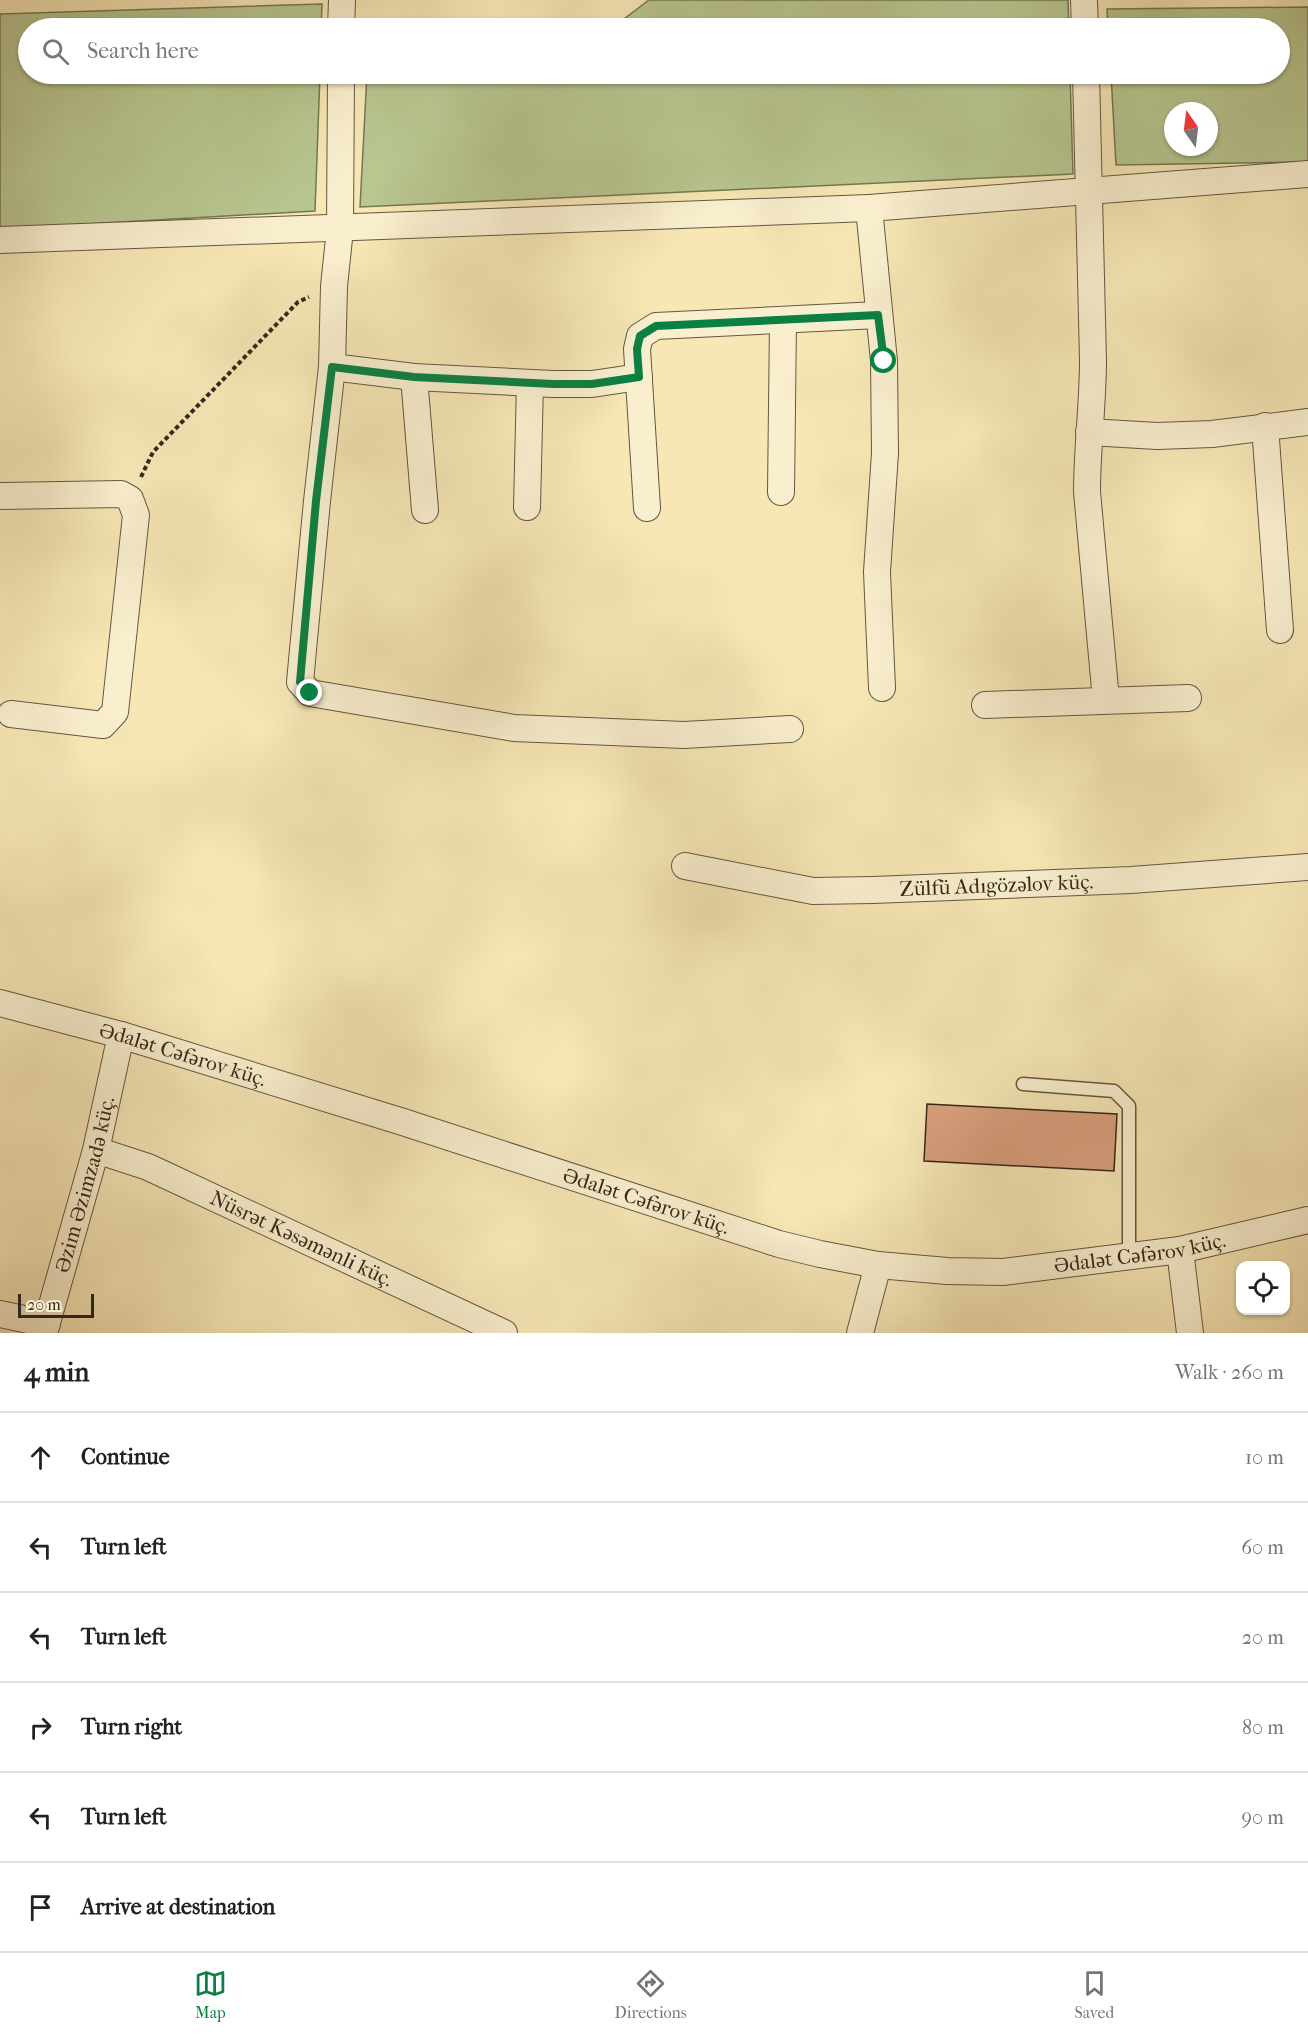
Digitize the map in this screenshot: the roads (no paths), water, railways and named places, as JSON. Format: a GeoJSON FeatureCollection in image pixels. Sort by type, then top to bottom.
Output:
{"type":"FeatureCollection","features":[{"type":"Feature","properties":{"kind":"street"},"geometry":{"type":"LineString","coordinates":[[341,18],[342,0]]}},
{"type":"Feature","properties":{"kind":"street"},"geometry":{"type":"LineString","coordinates":[[1084,0],[1085,18]]}},
{"type":"Feature","properties":{"kind":"street"},"geometry":{"type":"LineString","coordinates":[[341,84],[340,229],[334,286],[332,367],[316,501],[300,682],[310,693],[514,728],[684,735],[790,729]]}},
{"type":"Feature","properties":{"kind":"street"},"geometry":{"type":"LineString","coordinates":[[1086,84],[1093,360],[1088,492],[1106,700]]}},
{"type":"Feature","properties":{"kind":"street"},"geometry":{"type":"LineString","coordinates":[[0,240],[869,208],[1308,174]]}},
{"type":"Feature","properties":{"kind":"street"},"geometry":{"type":"LineString","coordinates":[[869,208],[884,361],[885,453],[877,572],[882,688]]}},
{"type":"Feature","properties":{"kind":"street"},"geometry":{"type":"LineString","coordinates":[[647,508],[637,349],[640,336],[656,326],[878,315]]}},
{"type":"Feature","properties":{"kind":"street"},"geometry":{"type":"LineString","coordinates":[[781,492],[783,320]]}},
{"type":"Feature","properties":{"kind":"street"},"geometry":{"type":"LineString","coordinates":[[332,367],[414,377],[530,383],[592,384],[639,377]]}},
{"type":"Feature","properties":{"kind":"street"},"geometry":{"type":"LineString","coordinates":[[414,377],[425,510]]}},
{"type":"Feature","properties":{"kind":"street"},"geometry":{"type":"LineString","coordinates":[[527,507],[530,383]]}},
{"type":"Feature","properties":{"kind":"street"},"geometry":{"type":"LineString","coordinates":[[1089,432],[1212,434],[1308,422]]}},
{"type":"Feature","properties":{"kind":"street"},"geometry":{"type":"LineString","coordinates":[[1265,426],[1280,630]]}},
{"type":"Feature","properties":{"kind":"street"},"geometry":{"type":"LineString","coordinates":[[0,495],[121,494],[130,499],[136,515],[115,712],[103,725],[11,714]]}},
{"type":"Feature","properties":{"kind":"street"},"geometry":{"type":"LineString","coordinates":[[985,705],[1188,698]]}},
{"type":"Feature","properties":{"kind":"street","name":"Zülfü Adıgözəlov küç."},"geometry":{"type":"LineString","coordinates":[[685,866],[813,891],[873,891],[1131,880],[1308,867]]}},
{"type":"Feature","properties":{"kind":"street","name":"Ədalət Cəfərov küç."},"geometry":{"type":"LineString","coordinates":[[0,1003],[121,1035],[768,1240],[820,1254],[878,1265],[947,1271],[1003,1272],[1180,1250],[1308,1220]]}},
{"type":"Feature","properties":{"kind":"street","name":"Əzim Əzimzadə küç."},"geometry":{"type":"LineString","coordinates":[[46,1328],[96,1150],[121,1035]]}},
{"type":"Feature","properties":{"kind":"street","name":"Nüsrət Kəsəmənli küç."},"geometry":{"type":"LineString","coordinates":[[96,1150],[148,1167],[504,1333]]}},
{"type":"Feature","properties":{"kind":"street"},"geometry":{"type":"LineString","coordinates":[[1180,1250],[1190,1333]]}},
{"type":"Feature","properties":{"kind":"street"},"geometry":{"type":"LineString","coordinates":[[860,1333],[878,1265]]}},
{"type":"Feature","properties":{"kind":"street"},"geometry":{"type":"LineString","coordinates":[[0,1314],[46,1328]]}},
{"type":"Feature","properties":{"kind":"lane"},"geometry":{"type":"LineString","coordinates":[[1023,1084],[1114,1091],[1129,1106],[1129,1257]]}}]}
